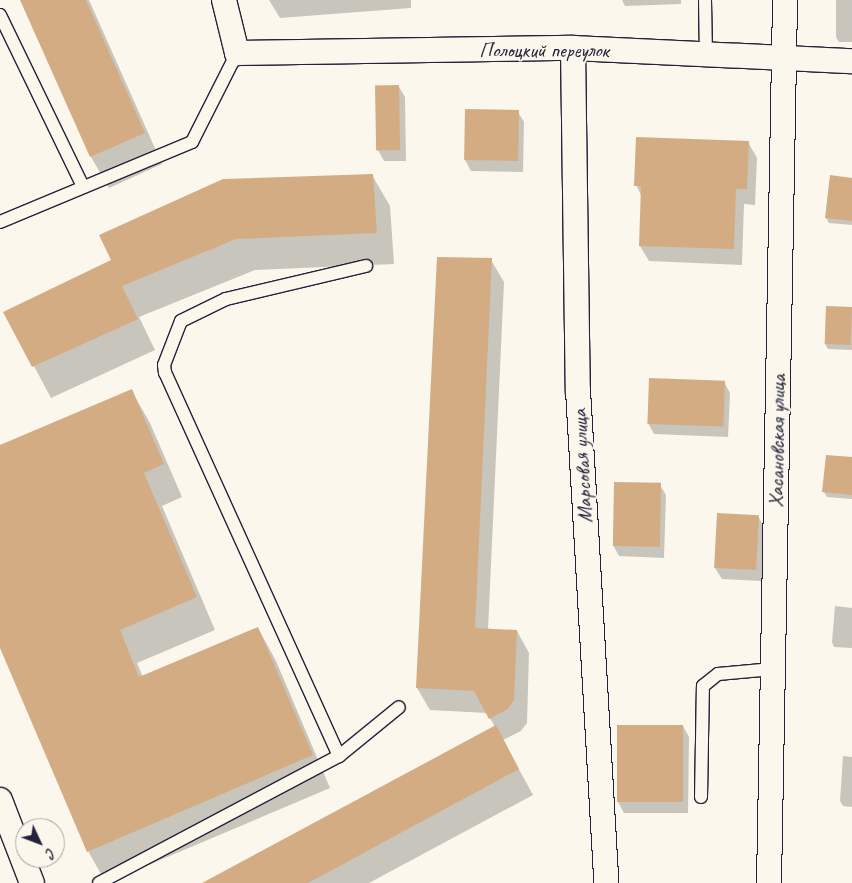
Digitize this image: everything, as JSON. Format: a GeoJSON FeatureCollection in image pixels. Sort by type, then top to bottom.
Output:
{"type":"FeatureCollection","features":[{"type":"Feature","properties":{"kind":"street"},"geometry":{"type":"LineString","coordinates":[[224,0],[236,52]]}},
{"type":"Feature","properties":{"kind":"street","name":"Хасановская улица"},"geometry":{"type":"LineString","coordinates":[[769,883],[785,0]]}},
{"type":"Feature","properties":{"kind":"street","name":"Полоцкий переулок"},"geometry":{"type":"LineString","coordinates":[[236,52],[573,48],[783,59],[852,60]]}},
{"type":"Feature","properties":{"kind":"street","name":"Марсовая улица"},"geometry":{"type":"LineString","coordinates":[[573,48],[578,390],[606,883]]}},
{"type":"Feature","properties":{"kind":"street"},"geometry":{"type":"LineString","coordinates":[[0,800],[32,883]]}},
{"type":"Feature","properties":{"kind":"lane"},"geometry":{"type":"LineString","coordinates":[[705,0],[706,55]]}},
{"type":"Feature","properties":{"kind":"lane"},"geometry":{"type":"LineString","coordinates":[[0,15],[83,187]]}},
{"type":"Feature","properties":{"kind":"lane"},"geometry":{"type":"LineString","coordinates":[[0,222],[192,142],[236,52]]}},
{"type":"Feature","properties":{"kind":"lane"},"geometry":{"type":"LineString","coordinates":[[339,756],[165,374],[164,365],[181,321],[226,299],[366,266]]}},
{"type":"Feature","properties":{"kind":"lane"},"geometry":{"type":"LineString","coordinates":[[701,797],[703,686],[718,674],[774,669]]}},
{"type":"Feature","properties":{"kind":"lane"},"geometry":{"type":"LineString","coordinates":[[99,883],[339,756],[399,707]]}},
{"type":"Feature","properties":{"kind":"building"},"geometry":{"type":"Polygon","coordinates":[[[20,0],[86,0],[145,133],[90,157],[20,0]]]}},
{"type":"Feature","properties":{"kind":"building"},"geometry":{"type":"Polygon","coordinates":[[[375,85],[399,85],[400,150],[376,150],[375,85]]]}},
{"type":"Feature","properties":{"kind":"building"},"geometry":{"type":"Polygon","coordinates":[[[465,109],[519,110],[518,161],[464,160],[465,109]]]}},
{"type":"Feature","properties":{"kind":"building"},"geometry":{"type":"Polygon","coordinates":[[[636,137],[749,141],[747,189],[736,189],[734,249],[639,246],[641,186],[634,186],[636,137]]]}},
{"type":"Feature","properties":{"kind":"building"},"geometry":{"type":"Polygon","coordinates":[[[373,174],[377,233],[236,239],[122,286],[138,319],[32,367],[3,312],[111,260],[99,235],[223,179],[373,174]]]}},
{"type":"Feature","properties":{"kind":"building"},"geometry":{"type":"Polygon","coordinates":[[[830,175],[852,178],[852,221],[825,218],[830,175]]]}},
{"type":"Feature","properties":{"kind":"building"},"geometry":{"type":"Polygon","coordinates":[[[437,257],[492,258],[475,628],[517,630],[514,700],[508,709],[489,719],[474,691],[416,688],[437,257]]]}},
{"type":"Feature","properties":{"kind":"building"},"geometry":{"type":"Polygon","coordinates":[[[826,306],[852,307],[851,345],[825,344],[826,306]]]}},
{"type":"Feature","properties":{"kind":"building"},"geometry":{"type":"Polygon","coordinates":[[[649,378],[725,381],[723,427],[647,424],[649,378]]]}},
{"type":"Feature","properties":{"kind":"building"},"geometry":{"type":"Polygon","coordinates":[[[132,389],[164,464],[144,473],[197,597],[120,630],[139,677],[258,627],[313,755],[87,852],[0,648],[0,445],[132,389]]]}},
{"type":"Feature","properties":{"kind":"building"},"geometry":{"type":"Polygon","coordinates":[[[826,455],[852,457],[852,495],[822,492],[826,455]]]}},
{"type":"Feature","properties":{"kind":"building"},"geometry":{"type":"Polygon","coordinates":[[[614,482],[661,483],[660,547],[613,546],[614,482]]]}},
{"type":"Feature","properties":{"kind":"building"},"geometry":{"type":"Polygon","coordinates":[[[717,513],[759,515],[756,570],[714,568],[717,513]]]}},
{"type":"Feature","properties":{"kind":"building"},"geometry":{"type":"Polygon","coordinates":[[[496,725],[519,769],[308,883],[202,883],[496,725]]]}},
{"type":"Feature","properties":{"kind":"building"},"geometry":{"type":"Polygon","coordinates":[[[617,725],[683,725],[683,802],[617,802],[617,725]]]}}]}
